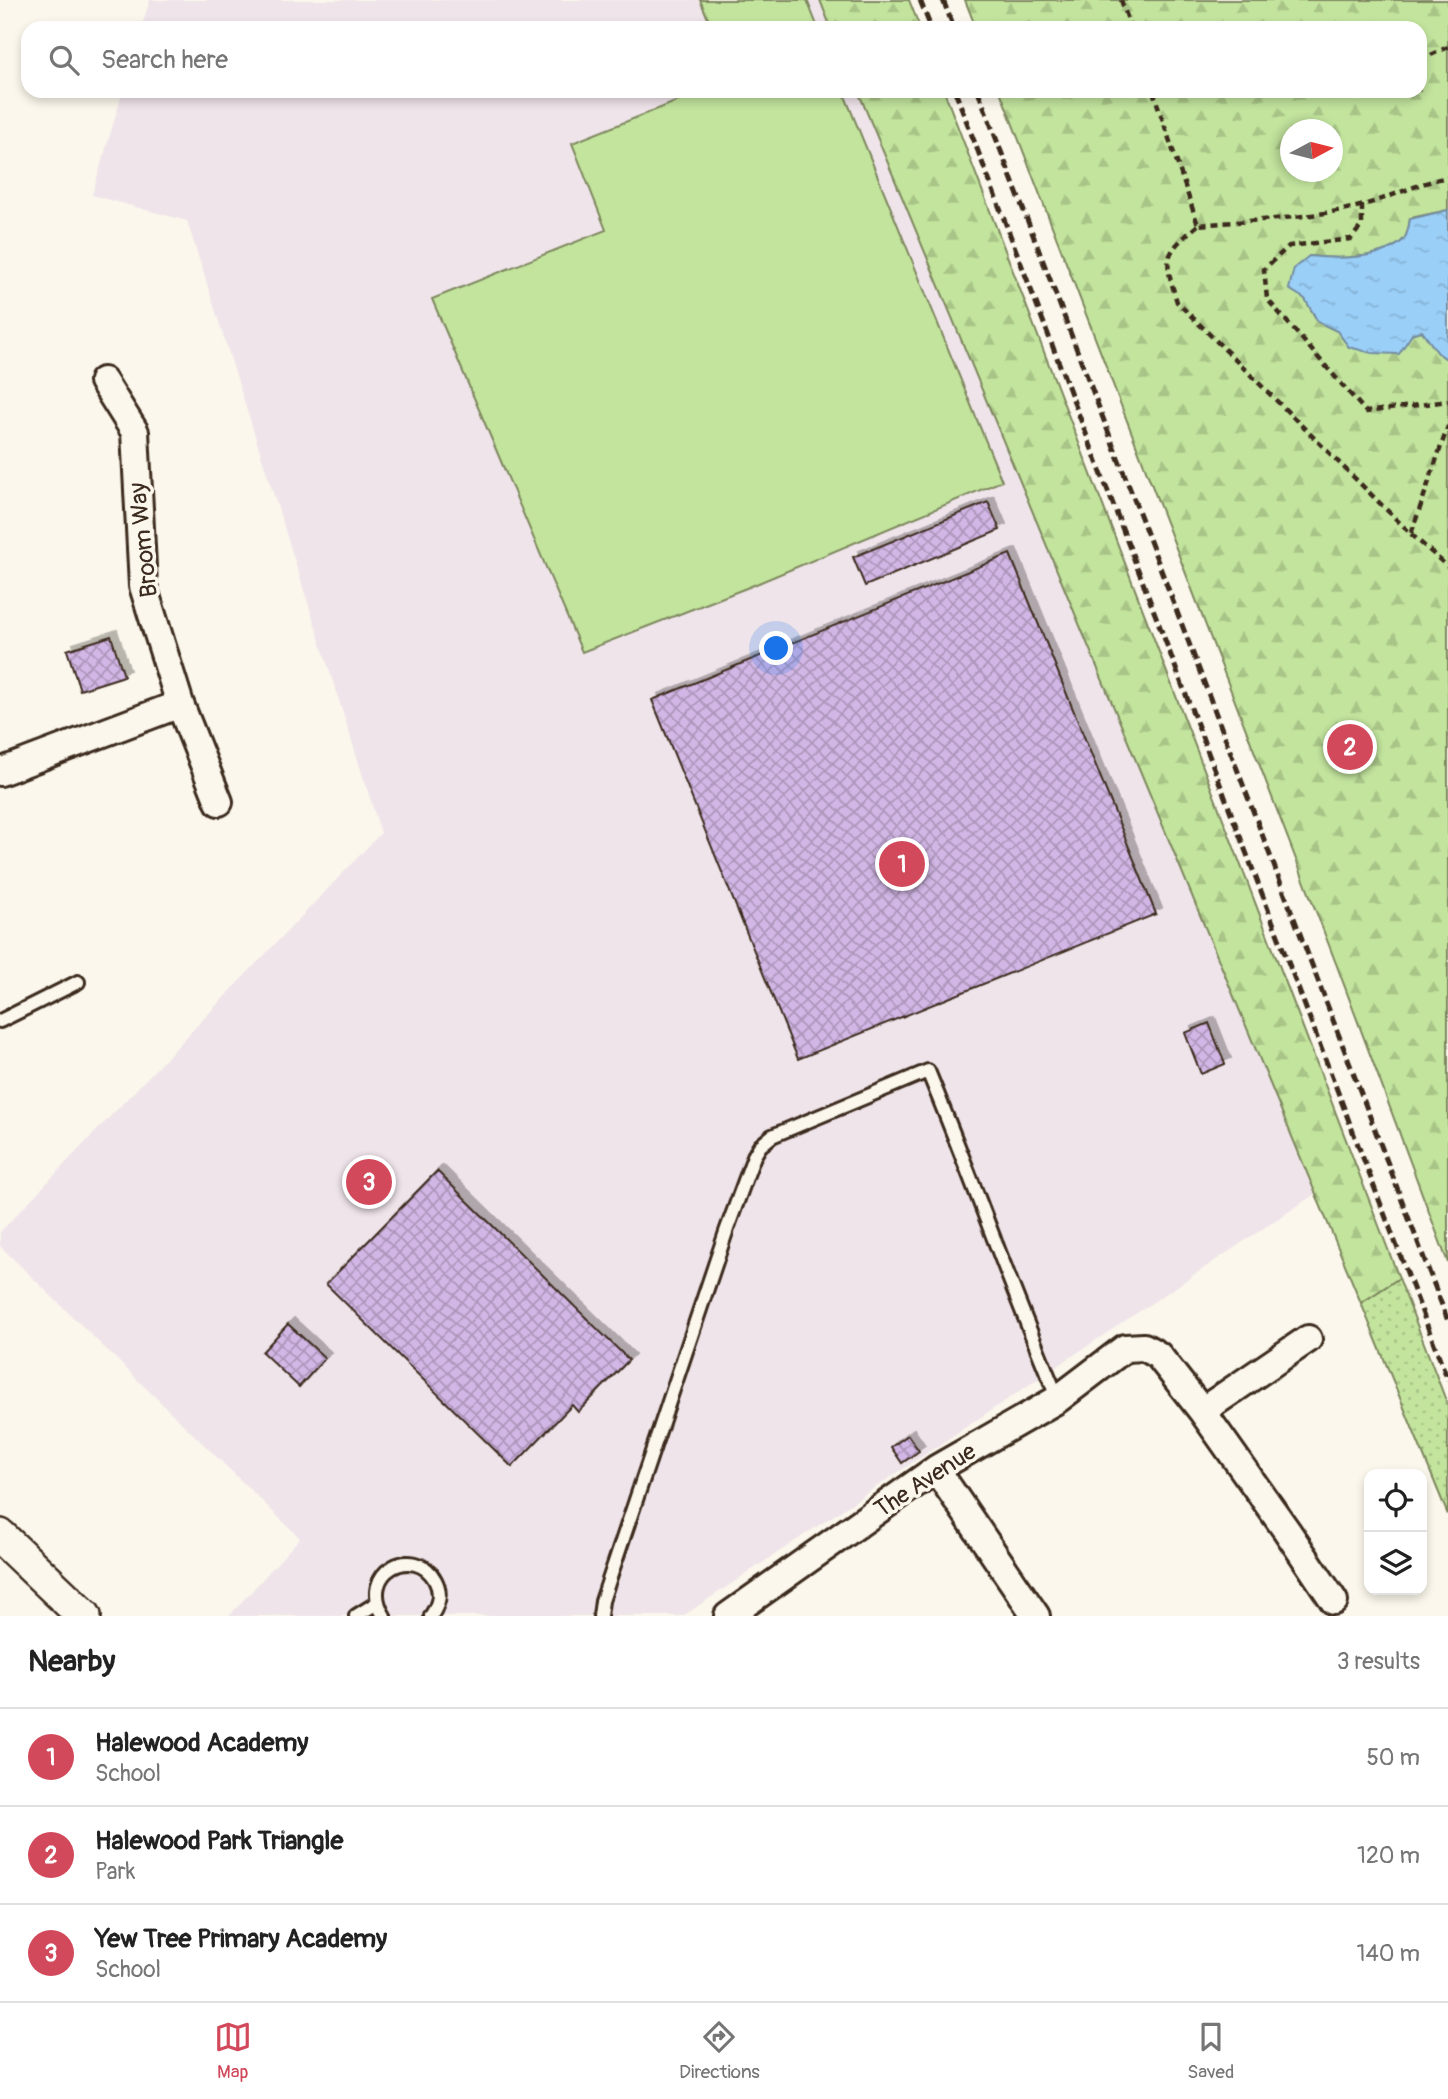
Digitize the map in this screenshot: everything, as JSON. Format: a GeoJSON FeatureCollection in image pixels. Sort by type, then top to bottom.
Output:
{"type":"FeatureCollection","features":[{"type":"Feature","properties":{"kind":"street","name":"Broom Way"},"geometry":{"type":"LineString","coordinates":[[103,381],[135,432],[143,586],[180,704],[219,802]]}},
{"type":"Feature","properties":{"kind":"street"},"geometry":{"type":"LineString","coordinates":[[0,772],[180,704]]}},
{"type":"Feature","properties":{"kind":"street"},"geometry":{"type":"LineString","coordinates":[[1308,1339],[1202,1411],[1334,1601]]}},
{"type":"Feature","properties":{"kind":"street","name":"The Avenue"},"geometry":{"type":"LineString","coordinates":[[728,1616],[936,1469],[1058,1399],[1125,1348],[1144,1347],[1157,1355],[1202,1411]]}},
{"type":"Feature","properties":{"kind":"street"},"geometry":{"type":"LineString","coordinates":[[936,1469],[1036,1616]]}},
{"type":"Feature","properties":{"kind":"street"},"geometry":{"type":"LineString","coordinates":[[0,1536],[80,1614]]}},
{"type":"Feature","properties":{"kind":"lane"},"geometry":{"type":"LineString","coordinates":[[0,1021],[78,982]]}},
{"type":"Feature","properties":{"kind":"lane"},"geometry":{"type":"LineString","coordinates":[[600,1616],[602,1601],[727,1229],[754,1156],[760,1146],[772,1136],[928,1071],[1007,1278],[1058,1399]]}},
{"type":"Feature","properties":{"kind":"lane"},"geometry":{"type":"LineString","coordinates":[[384,1616],[377,1603],[376,1590],[391,1567],[402,1563],[413,1563],[432,1574],[438,1584],[440,1596],[437,1608],[431,1616]]}},
{"type":"Feature","properties":{"kind":"lane"},"geometry":{"type":"LineString","coordinates":[[356,1616],[377,1603]]}},
{"type":"Feature","properties":{"kind":"path"},"geometry":{"type":"LineString","coordinates":[[1121,0],[1128,21]]}},
{"type":"Feature","properties":{"kind":"path"},"geometry":{"type":"LineString","coordinates":[[1427,57],[1448,47]]}},
{"type":"Feature","properties":{"kind":"path"},"geometry":{"type":"LineString","coordinates":[[1155,98],[1198,225]]}},
{"type":"Feature","properties":{"kind":"path"},"geometry":{"type":"LineString","coordinates":[[1448,177],[1427,181],[1362,205],[1327,212],[1198,225],[1173,246],[1167,269],[1177,302],[1411,534],[1448,567]]}},
{"type":"Feature","properties":{"kind":"path"},"geometry":{"type":"LineString","coordinates":[[1362,205],[1363,225],[1351,239],[1289,246],[1264,269],[1267,299],[1366,412],[1448,401]]}},
{"type":"Feature","properties":{"kind":"path"},"geometry":{"type":"LineString","coordinates":[[1411,534],[1448,426]]}},
{"type":"Feature","properties":{"kind":"shaded area"},"geometry":{"type":"Polygon","coordinates":[[[150,0],[820,0],[828,21],[143,21],[150,0]]]}},
{"type":"Feature","properties":{"kind":"shaded area"},"geometry":{"type":"Polygon","coordinates":[[[121,98],[861,98],[1315,1194],[683,1616],[229,1616],[300,1538],[0,1246],[0,1232],[381,833],[187,221],[92,195],[121,98]]]}},
{"type":"Feature","properties":{"kind":"green space"},"geometry":{"type":"Polygon","coordinates":[[[700,0],[807,0],[815,21],[709,21],[700,0]]]}},
{"type":"Feature","properties":{"kind":"green space"},"geometry":{"type":"Polygon","coordinates":[[[820,0],[909,0],[917,21],[828,21],[820,0]]]}},
{"type":"Feature","properties":{"kind":"green space"},"geometry":{"type":"Polygon","coordinates":[[[965,0],[1448,0],[1448,210],[1410,218],[1404,239],[1385,251],[1332,258],[1309,256],[1305,299],[1318,322],[1337,331],[1349,347],[1422,331],[1438,353],[1448,360],[1448,1263],[1337,966],[1003,98],[1427,98],[1427,21],[973,21],[965,0]]]}},
{"type":"Feature","properties":{"kind":"green space"},"geometry":{"type":"Polygon","coordinates":[[[685,98],[846,98],[1002,481],[749,587],[582,652],[432,299],[606,230],[572,143],[685,98]]]}},
{"type":"Feature","properties":{"kind":"green space"},"geometry":{"type":"Polygon","coordinates":[[[861,98],[947,98],[1399,1278],[1361,1303],[861,98]]]}},
{"type":"Feature","properties":{"kind":"green space"},"geometry":{"type":"Polygon","coordinates":[[[1399,1278],[1448,1406],[1448,1515],[1361,1303],[1399,1278]]]}},
{"type":"Feature","properties":{"kind":"water"},"geometry":{"type":"Polygon","coordinates":[[[1448,210],[1448,360],[1438,353],[1422,331],[1413,333],[1399,354],[1372,353],[1349,347],[1337,331],[1318,322],[1305,299],[1289,289],[1294,268],[1309,256],[1332,258],[1385,251],[1404,239],[1410,219],[1448,210]]]}},
{"type":"Feature","properties":{"kind":"building"},"geometry":{"type":"Polygon","coordinates":[[[988,502],[1000,530],[865,586],[853,557],[988,502]]]}},
{"type":"Feature","properties":{"kind":"building"},"geometry":{"type":"Polygon","coordinates":[[[1010,554],[1156,914],[798,1059],[652,700],[1010,554]]]}},
{"type":"Feature","properties":{"kind":"building"},"geometry":{"type":"Polygon","coordinates":[[[111,636],[124,676],[80,690],[67,650],[111,636]]]}},
{"type":"Feature","properties":{"kind":"building"},"geometry":{"type":"Polygon","coordinates":[[[1209,1023],[1225,1064],[1201,1074],[1185,1033],[1209,1023]]]}},
{"type":"Feature","properties":{"kind":"building"},"geometry":{"type":"Polygon","coordinates":[[[437,1171],[629,1360],[578,1412],[572,1405],[512,1467],[326,1284],[437,1171]]]}},
{"type":"Feature","properties":{"kind":"building"},"geometry":{"type":"Polygon","coordinates":[[[288,1324],[325,1358],[299,1387],[262,1352],[288,1324]]]}},
{"type":"Feature","properties":{"kind":"building"},"geometry":{"type":"Polygon","coordinates":[[[908,1435],[919,1451],[902,1463],[891,1447],[908,1435]]]}},
{"type":"Feature","properties":{"kind":"railway"},"geometry":{"type":"LineString","coordinates":[[920,0],[928,21]]}},
{"type":"Feature","properties":{"kind":"railway"},"geometry":{"type":"LineString","coordinates":[[943,0],[951,21]]}},
{"type":"Feature","properties":{"kind":"railway"},"geometry":{"type":"LineString","coordinates":[[958,98],[1448,1380]]}},
{"type":"Feature","properties":{"kind":"railway"},"geometry":{"type":"LineString","coordinates":[[981,98],[1448,1321]]}},
{"type":"Feature","properties":{"kind":"place","name":"Halewood Park Triangle"},"geometry":{"type":"Point","coordinates":[1350,747]}},
{"type":"Feature","properties":{"kind":"place","name":"Halewood Academy"},"geometry":{"type":"Point","coordinates":[902,864]}},
{"type":"Feature","properties":{"kind":"place","name":"Yew Tree Primary Academy"},"geometry":{"type":"Point","coordinates":[369,1182]}}]}
